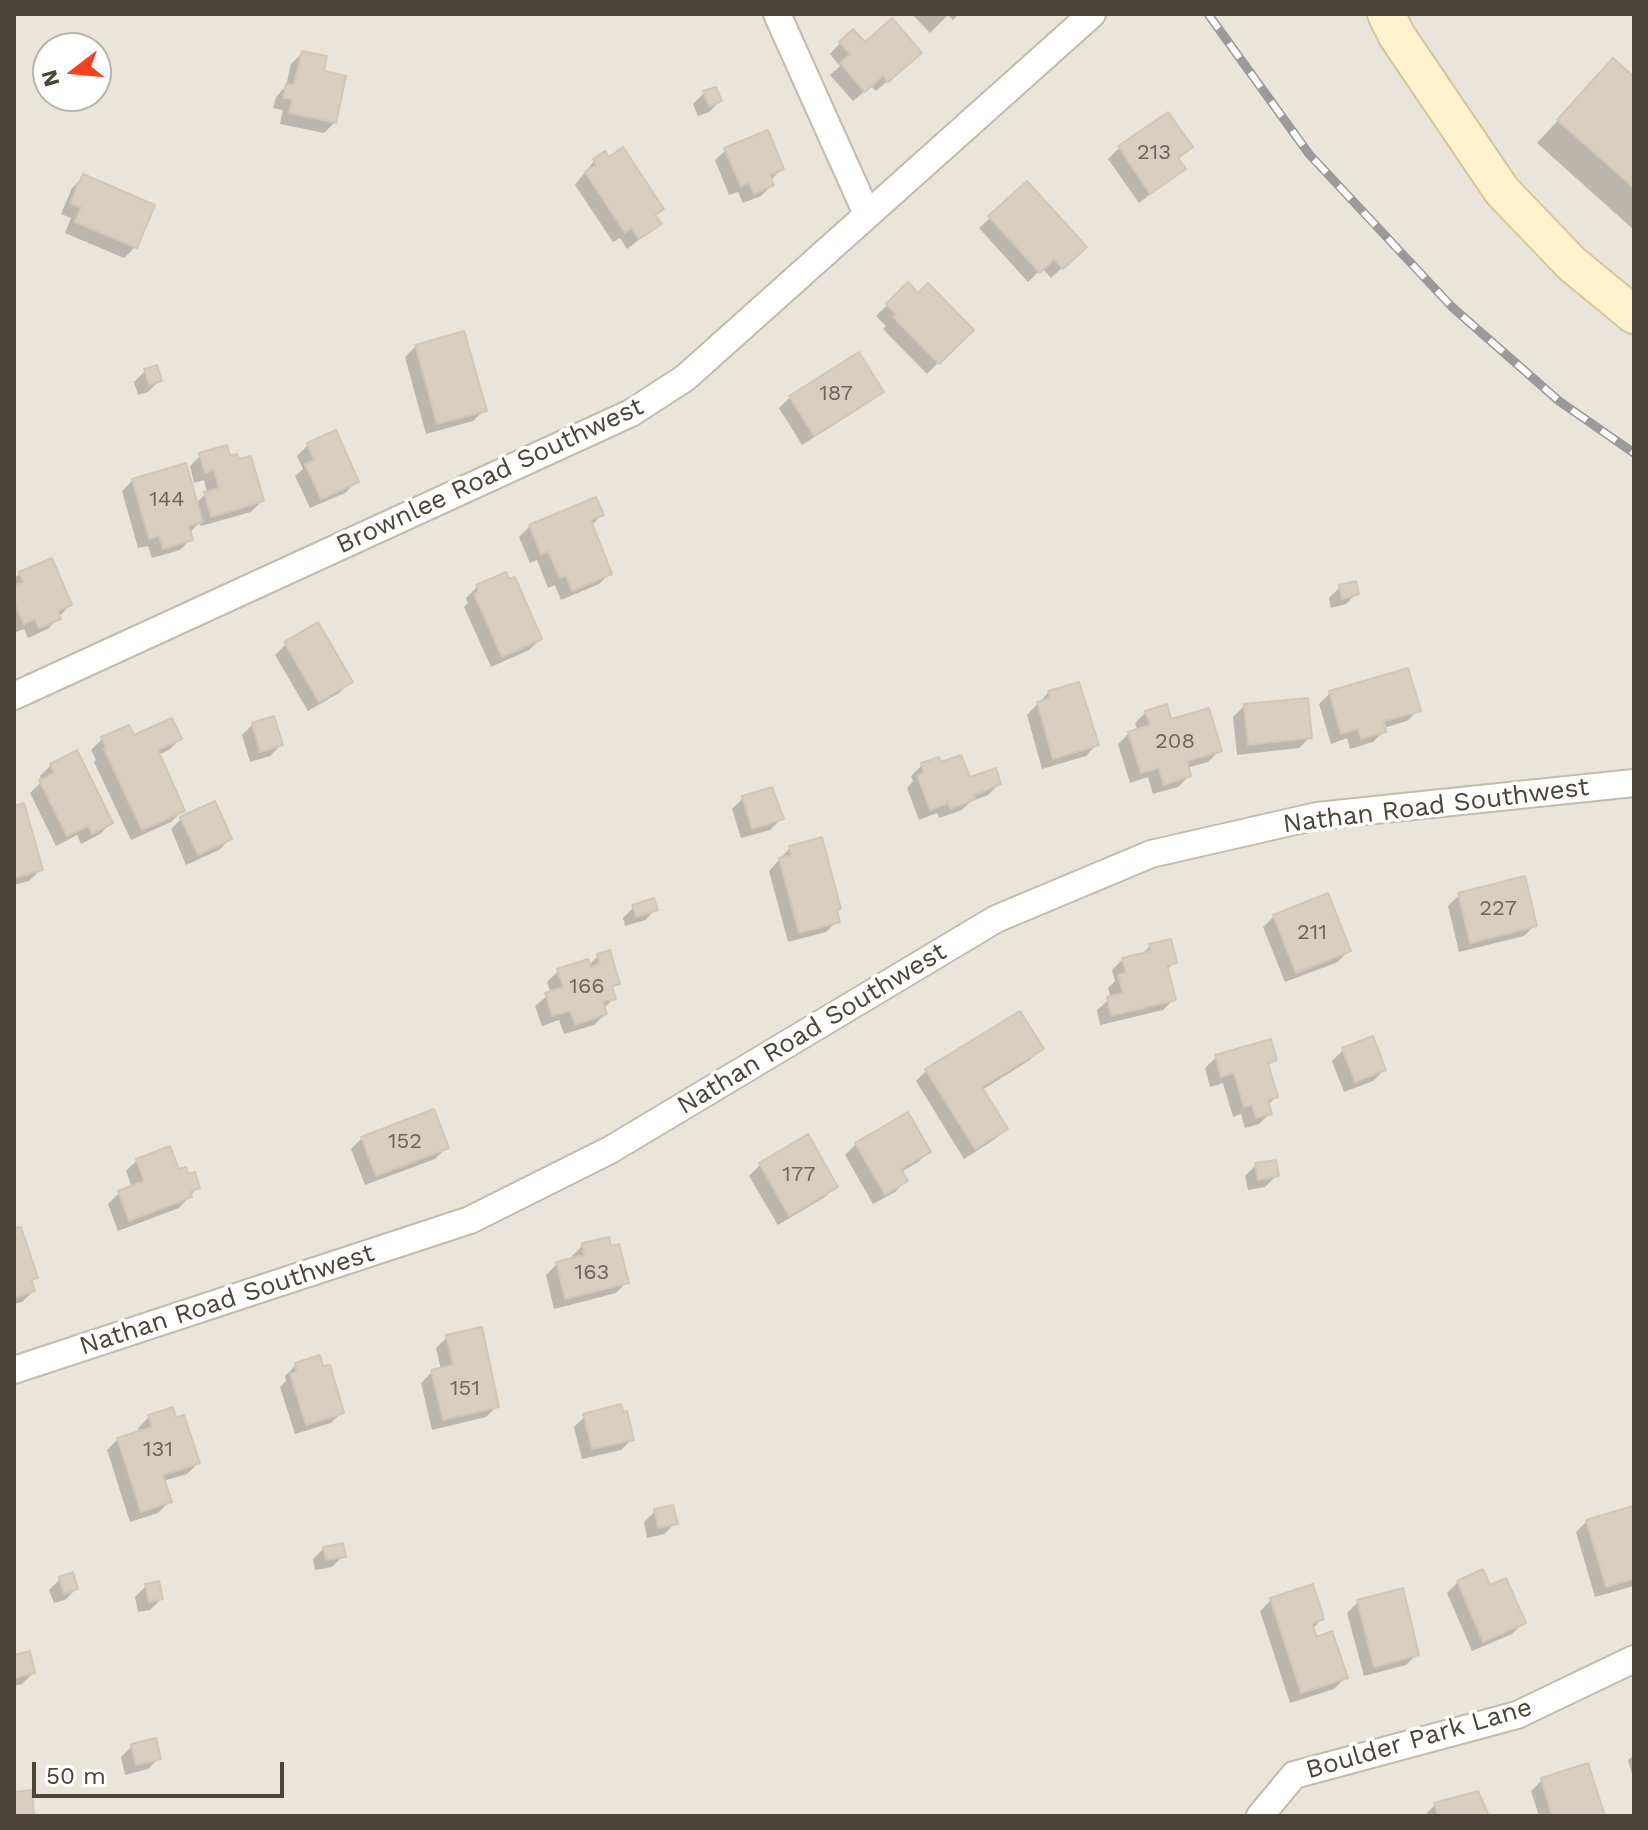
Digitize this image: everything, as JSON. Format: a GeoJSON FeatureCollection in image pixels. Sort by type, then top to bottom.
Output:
{"type":"FeatureCollection","features":[{"type":"Feature","properties":{"kind":"street"},"geometry":{"type":"LineString","coordinates":[[777,14],[867,214]]}},
{"type":"Feature","properties":{"kind":"street","name":"Brownlee Road Southwest"},"geometry":{"type":"LineString","coordinates":[[14,696],[631,413],[685,378],[1092,14]]}},
{"type":"Feature","properties":{"kind":"street"},"geometry":{"type":"LineString","coordinates":[[1386,14],[1397,36],[1502,191],[1572,264],[1634,315]]}},
{"type":"Feature","properties":{"kind":"street","name":"Nathan Road Southwest"},"geometry":{"type":"LineString","coordinates":[[14,1370],[470,1220],[610,1150],[996,919],[1151,854],[1317,816],[1634,783]]}},
{"type":"Feature","properties":{"kind":"street","name":"Boulder Park Lane"},"geometry":{"type":"LineString","coordinates":[[1260,1816],[1294,1775],[1517,1715],[1634,1659]]}},
{"type":"Feature","properties":{"kind":"shaded area"},"geometry":{"type":"Polygon","coordinates":[[[14,14],[1634,14],[1634,1816],[14,1816],[14,14]]]}},
{"type":"Feature","properties":{"kind":"building"},"geometry":{"type":"Polygon","coordinates":[[[892,18],[922,53],[888,82],[883,76],[865,92],[840,63],[850,54],[839,42],[853,29],[865,42],[892,18]]]}},
{"type":"Feature","properties":{"kind":"building"},"geometry":{"type":"Polygon","coordinates":[[[302,51],[327,56],[324,71],[346,76],[336,123],[289,113],[292,99],[283,98],[286,84],[294,85],[302,51]]]}},
{"type":"Feature","properties":{"kind":"building"},"geometry":{"type":"Polygon","coordinates":[[[1613,58],[1634,77],[1634,188],[1557,120],[1613,58]]]}},
{"type":"Feature","properties":{"kind":"building"},"geometry":{"type":"Polygon","coordinates":[[[716,87],[722,101],[709,106],[703,91],[716,87]]]}},
{"type":"Feature","properties":{"kind":"building"},"geometry":{"type":"Polygon","coordinates":[[[1168,112],[1193,147],[1178,158],[1186,169],[1150,194],[1118,146],[1168,112]]]}},
{"type":"Feature","properties":{"kind":"building"},"geometry":{"type":"Polygon","coordinates":[[[768,130],[784,169],[770,175],[774,185],[754,194],[749,182],[741,186],[724,148],[768,130]]]}},
{"type":"Feature","properties":{"kind":"building"},"geometry":{"type":"Polygon","coordinates":[[[623,147],[664,209],[655,215],[662,224],[639,239],[631,228],[625,233],[585,172],[596,165],[593,159],[605,151],[609,157],[623,147]]]}},
{"type":"Feature","properties":{"kind":"building"},"geometry":{"type":"Polygon","coordinates":[[[83,174],[155,205],[137,248],[75,222],[81,207],[70,203],[83,174]]]}},
{"type":"Feature","properties":{"kind":"building"},"geometry":{"type":"Polygon","coordinates":[[[1027,181],[1087,247],[1063,269],[1054,259],[1040,273],[988,216],[1027,181]]]}},
{"type":"Feature","properties":{"kind":"building"},"geometry":{"type":"Polygon","coordinates":[[[908,282],[918,293],[928,283],[974,330],[939,364],[893,317],[896,314],[886,304],[908,282]]]}},
{"type":"Feature","properties":{"kind":"building"},"geometry":{"type":"Polygon","coordinates":[[[464,331],[487,411],[437,424],[415,345],[464,331]]]}},
{"type":"Feature","properties":{"kind":"building"},"geometry":{"type":"Polygon","coordinates":[[[859,352],[884,392],[814,436],[789,396],[859,352]]]}},
{"type":"Feature","properties":{"kind":"building"},"geometry":{"type":"Polygon","coordinates":[[[157,365],[162,381],[149,385],[144,369],[157,365]]]}},
{"type":"Feature","properties":{"kind":"building"},"geometry":{"type":"Polygon","coordinates":[[[336,430],[359,482],[321,499],[305,464],[314,460],[307,443],[336,430]]]}},
{"type":"Feature","properties":{"kind":"building"},"geometry":{"type":"Polygon","coordinates":[[[227,445],[230,456],[237,454],[239,459],[251,456],[264,501],[211,517],[204,492],[219,488],[214,470],[205,473],[199,453],[227,445]]]}},
{"type":"Feature","properties":{"kind":"building"},"geometry":{"type":"Polygon","coordinates":[[[186,463],[203,522],[189,526],[193,540],[163,549],[159,536],[149,539],[132,479],[186,463]]]}},
{"type":"Feature","properties":{"kind":"building"},"geometry":{"type":"Polygon","coordinates":[[[596,497],[604,515],[591,520],[612,574],[572,591],[566,576],[560,578],[548,551],[541,554],[529,525],[596,497]]]}},
{"type":"Feature","properties":{"kind":"building"},"geometry":{"type":"Polygon","coordinates":[[[52,558],[72,605],[58,611],[61,619],[39,628],[35,619],[24,624],[14,601],[14,586],[23,582],[19,572],[52,558]]]}},
{"type":"Feature","properties":{"kind":"building"},"geometry":{"type":"Polygon","coordinates":[[[506,572],[509,579],[515,577],[542,639],[502,657],[474,594],[479,592],[476,585],[506,572]]]}},
{"type":"Feature","properties":{"kind":"building"},"geometry":{"type":"Polygon","coordinates":[[[1356,581],[1359,594],[1342,599],[1339,585],[1356,581]]]}},
{"type":"Feature","properties":{"kind":"building"},"geometry":{"type":"Polygon","coordinates":[[[318,622],[353,682],[319,702],[284,642],[318,622]]]}},
{"type":"Feature","properties":{"kind":"building"},"geometry":{"type":"Polygon","coordinates":[[[1408,668],[1421,711],[1384,721],[1386,732],[1361,739],[1358,729],[1341,734],[1329,691],[1408,668]]]}},
{"type":"Feature","properties":{"kind":"building"},"geometry":{"type":"Polygon","coordinates":[[[1079,682],[1099,745],[1053,759],[1037,702],[1050,698],[1048,691],[1079,682]]]}},
{"type":"Feature","properties":{"kind":"building"},"geometry":{"type":"Polygon","coordinates":[[[1308,698],[1312,738],[1248,745],[1244,704],[1308,698]]]}},
{"type":"Feature","properties":{"kind":"building"},"geometry":{"type":"Polygon","coordinates":[[[1167,704],[1171,719],[1209,708],[1222,751],[1187,761],[1191,776],[1164,785],[1159,768],[1141,773],[1128,732],[1150,725],[1145,711],[1167,704]]]}},
{"type":"Feature","properties":{"kind":"building"},"geometry":{"type":"Polygon","coordinates":[[[274,716],[283,745],[260,752],[252,723],[274,716]]]}},
{"type":"Feature","properties":{"kind":"building"},"geometry":{"type":"Polygon","coordinates":[[[172,718],[182,739],[158,750],[185,811],[142,830],[101,737],[129,725],[134,735],[172,718]]]}},
{"type":"Feature","properties":{"kind":"building"},"geometry":{"type":"Polygon","coordinates":[[[77,750],[113,823],[92,834],[88,826],[67,836],[39,780],[54,773],[50,764],[77,750]]]}},
{"type":"Feature","properties":{"kind":"building"},"geometry":{"type":"Polygon","coordinates":[[[961,755],[970,777],[996,768],[1001,784],[974,795],[976,799],[950,809],[948,803],[930,810],[917,775],[924,773],[921,763],[939,757],[941,762],[961,755]]]}},
{"type":"Feature","properties":{"kind":"building"},"geometry":{"type":"Polygon","coordinates":[[[772,787],[784,819],[752,829],[742,796],[772,787]]]}},
{"type":"Feature","properties":{"kind":"building"},"geometry":{"type":"Polygon","coordinates":[[[215,801],[232,839],[198,855],[180,817],[215,801]]]}},
{"type":"Feature","properties":{"kind":"building"},"geometry":{"type":"Polygon","coordinates":[[[24,803],[43,870],[14,878],[14,806],[24,803]]]}},
{"type":"Feature","properties":{"kind":"building"},"geometry":{"type":"Polygon","coordinates":[[[822,837],[841,909],[837,910],[840,922],[799,933],[779,858],[791,855],[789,846],[822,837]]]}},
{"type":"Feature","properties":{"kind":"building"},"geometry":{"type":"Polygon","coordinates":[[[1525,876],[1537,926],[1470,943],[1458,893],[1525,876]]]}},
{"type":"Feature","properties":{"kind":"building"},"geometry":{"type":"Polygon","coordinates":[[[1328,893],[1351,951],[1296,973],[1273,915],[1328,893]]]}},
{"type":"Feature","properties":{"kind":"building"},"geometry":{"type":"Polygon","coordinates":[[[654,898],[658,910],[636,917],[632,905],[654,898]]]}},
{"type":"Feature","properties":{"kind":"building"},"geometry":{"type":"Polygon","coordinates":[[[1171,939],[1177,963],[1167,965],[1176,1000],[1111,1016],[1107,997],[1123,993],[1118,975],[1126,973],[1122,958],[1151,951],[1149,944],[1171,939]]]}},
{"type":"Feature","properties":{"kind":"building"},"geometry":{"type":"Polygon","coordinates":[[[610,950],[620,984],[612,986],[616,999],[603,1002],[607,1014],[575,1025],[570,1011],[552,1016],[545,993],[563,987],[557,969],[588,959],[591,967],[600,964],[597,954],[610,950]]]}},
{"type":"Feature","properties":{"kind":"building"},"geometry":{"type":"Polygon","coordinates":[[[1020,1011],[1044,1049],[982,1087],[1008,1129],[975,1149],[925,1069],[1020,1011]]]}},
{"type":"Feature","properties":{"kind":"building"},"geometry":{"type":"Polygon","coordinates":[[[1373,1036],[1386,1070],[1355,1082],[1342,1048],[1373,1036]]]}},
{"type":"Feature","properties":{"kind":"building"},"geometry":{"type":"Polygon","coordinates":[[[1271,1039],[1277,1060],[1268,1063],[1278,1097],[1268,1100],[1272,1114],[1256,1118],[1252,1105],[1244,1107],[1234,1073],[1221,1077],[1215,1055],[1271,1039]]]}},
{"type":"Feature","properties":{"kind":"building"},"geometry":{"type":"Polygon","coordinates":[[[434,1109],[449,1148],[376,1176],[361,1137],[434,1109]]]}},
{"type":"Feature","properties":{"kind":"building"},"geometry":{"type":"Polygon","coordinates":[[[908,1112],[931,1152],[901,1169],[908,1181],[885,1195],[855,1143],[908,1112]]]}},
{"type":"Feature","properties":{"kind":"building"},"geometry":{"type":"Polygon","coordinates":[[[808,1134],[838,1187],[789,1216],[759,1163],[808,1134]]]}},
{"type":"Feature","properties":{"kind":"building"},"geometry":{"type":"Polygon","coordinates":[[[170,1146],[179,1169],[186,1167],[188,1174],[195,1172],[200,1188],[190,1192],[192,1197],[129,1221],[118,1191],[144,1181],[136,1159],[170,1146]]]}},
{"type":"Feature","properties":{"kind":"building"},"geometry":{"type":"Polygon","coordinates":[[[1276,1160],[1279,1176],[1258,1180],[1255,1163],[1276,1160]]]}},
{"type":"Feature","properties":{"kind":"building"},"geometry":{"type":"Polygon","coordinates":[[[21,1227],[38,1278],[31,1280],[35,1291],[14,1298],[14,1228],[21,1227]]]}},
{"type":"Feature","properties":{"kind":"building"},"geometry":{"type":"Polygon","coordinates":[[[609,1237],[611,1246],[619,1244],[629,1283],[565,1299],[556,1262],[584,1255],[582,1243],[609,1237]]]}},
{"type":"Feature","properties":{"kind":"building"},"geometry":{"type":"Polygon","coordinates":[[[482,1327],[499,1407],[443,1420],[431,1370],[453,1365],[446,1335],[482,1327]]]}},
{"type":"Feature","properties":{"kind":"building"},"geometry":{"type":"Polygon","coordinates":[[[320,1355],[323,1366],[330,1365],[344,1413],[306,1425],[290,1374],[297,1372],[295,1363],[320,1355]]]}},
{"type":"Feature","properties":{"kind":"building"},"geometry":{"type":"Polygon","coordinates":[[[621,1404],[623,1412],[627,1411],[634,1440],[592,1449],[583,1414],[621,1404]]]}},
{"type":"Feature","properties":{"kind":"building"},"geometry":{"type":"Polygon","coordinates":[[[173,1407],[176,1418],[184,1415],[200,1463],[163,1475],[172,1502],[141,1512],[117,1438],[152,1427],[148,1415],[173,1407]]]}},
{"type":"Feature","properties":{"kind":"building"},"geometry":{"type":"Polygon","coordinates":[[[673,1505],[678,1524],[658,1528],[654,1509],[673,1505]]]}},
{"type":"Feature","properties":{"kind":"building"},"geometry":{"type":"Polygon","coordinates":[[[1633,1506],[1634,1579],[1606,1587],[1586,1520],[1633,1506]]]}},
{"type":"Feature","properties":{"kind":"building"},"geometry":{"type":"Polygon","coordinates":[[[343,1543],[346,1557],[326,1560],[323,1547],[343,1543]]]}},
{"type":"Feature","properties":{"kind":"building"},"geometry":{"type":"Polygon","coordinates":[[[1483,1569],[1490,1585],[1506,1578],[1526,1623],[1483,1642],[1457,1581],[1483,1569]]]}},
{"type":"Feature","properties":{"kind":"building"},"geometry":{"type":"Polygon","coordinates":[[[73,1572],[78,1589],[64,1594],[59,1577],[73,1572]]]}},
{"type":"Feature","properties":{"kind":"building"},"geometry":{"type":"Polygon","coordinates":[[[159,1581],[163,1599],[149,1602],[145,1584],[159,1581]]]}},
{"type":"Feature","properties":{"kind":"building"},"geometry":{"type":"Polygon","coordinates":[[[1313,1584],[1324,1619],[1312,1624],[1317,1637],[1332,1631],[1348,1678],[1301,1693],[1270,1598],[1313,1584]]]}},
{"type":"Feature","properties":{"kind":"building"},"geometry":{"type":"Polygon","coordinates":[[[1403,1588],[1419,1655],[1374,1667],[1357,1600],[1403,1588]]]}},
{"type":"Feature","properties":{"kind":"building"},"geometry":{"type":"Polygon","coordinates":[[[30,1651],[35,1673],[14,1678],[14,1655],[30,1651]]]}},
{"type":"Feature","properties":{"kind":"building"},"geometry":{"type":"Polygon","coordinates":[[[156,1738],[161,1759],[136,1765],[131,1744],[156,1738]]]}},
{"type":"Feature","properties":{"kind":"building"},"geometry":{"type":"Polygon","coordinates":[[[1588,1763],[1605,1816],[1552,1816],[1541,1778],[1588,1763]]]}},
{"type":"Feature","properties":{"kind":"building"},"geometry":{"type":"Polygon","coordinates":[[[32,1790],[34,1816],[14,1816],[14,1792],[32,1790]]]}},
{"type":"Feature","properties":{"kind":"building"},"geometry":{"type":"Polygon","coordinates":[[[1478,1791],[1489,1816],[1438,1816],[1434,1803],[1478,1791]]]}},
{"type":"Feature","properties":{"kind":"railway"},"geometry":{"type":"LineString","coordinates":[[1208,14],[1309,154],[1452,307],[1559,401],[1634,453]]}}]}
